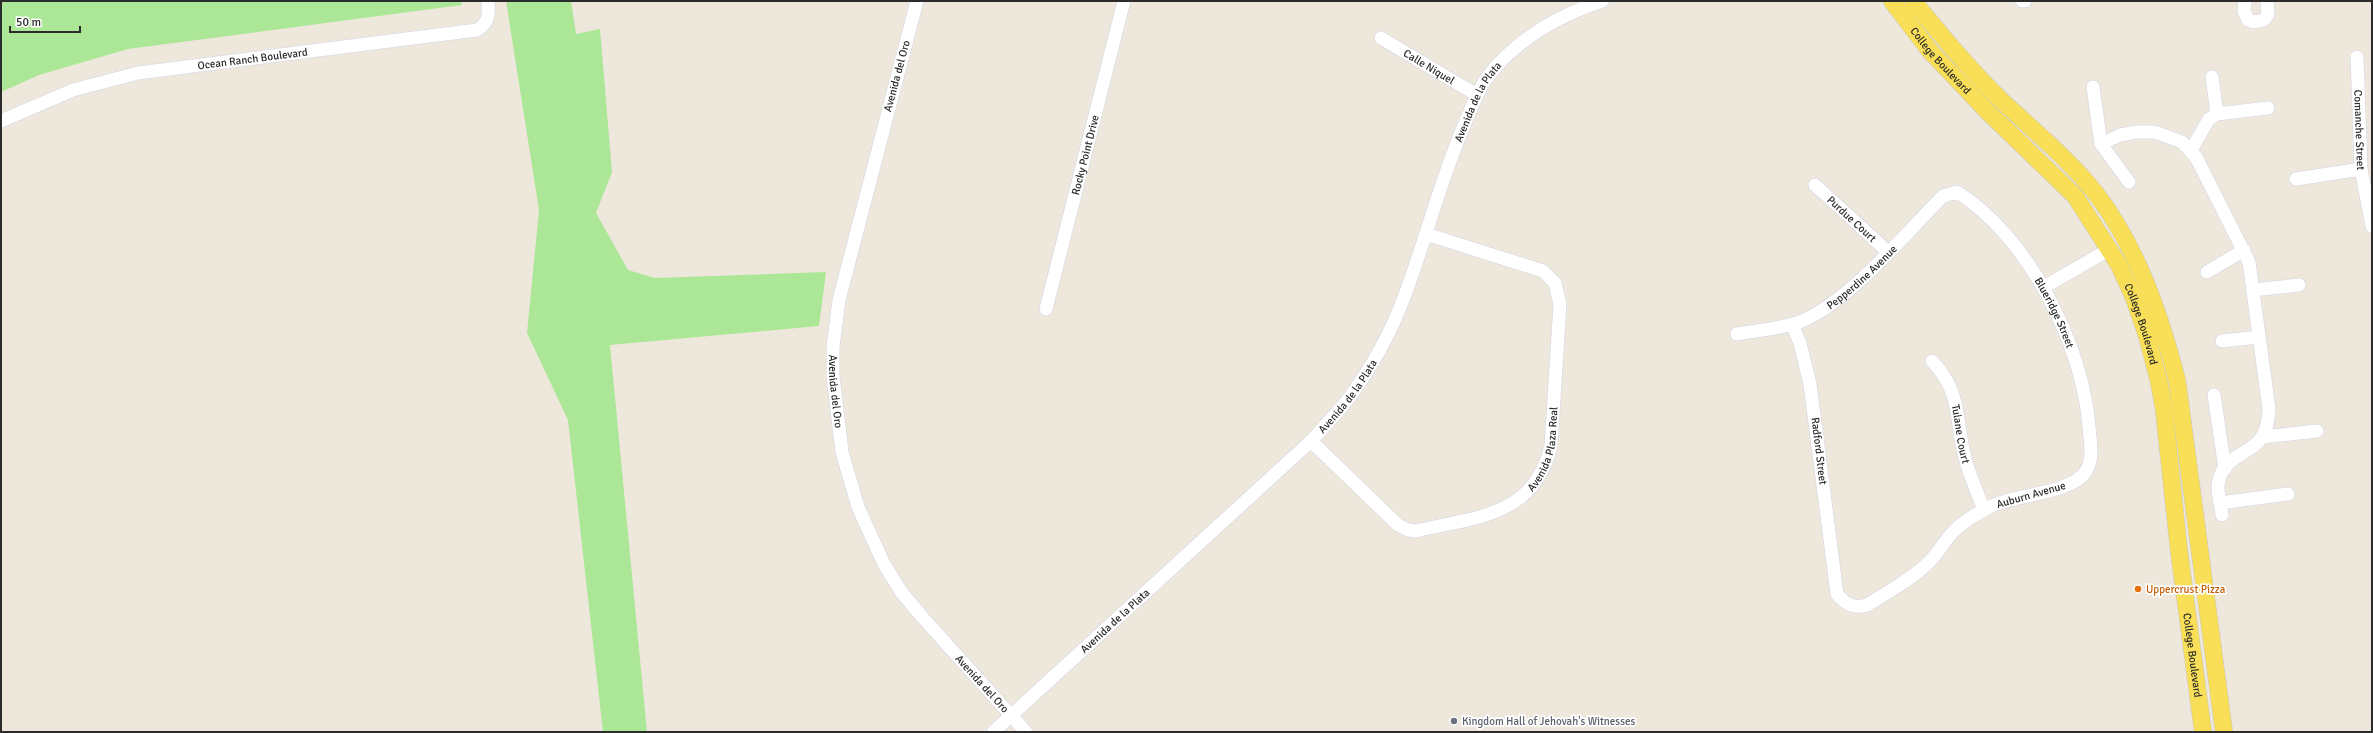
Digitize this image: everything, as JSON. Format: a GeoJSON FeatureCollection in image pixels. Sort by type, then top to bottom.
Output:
{"type":"FeatureCollection","features":[{"type":"Feature","properties":{"kind":"main road","name":"College Boulevard"},"geometry":{"type":"LineString","coordinates":[[1892,1],[1930,51],[1988,112],[2075,196],[2110,249],[2134,298],[2147,336],[2159,382],[2165,419],[2179,551],[2203,732]]}},
{"type":"Feature","properties":{"kind":"main road","name":"College Boulevard"},"geometry":{"type":"LineString","coordinates":[[1913,1],[1945,40],[2001,99],[2060,155],[2096,194],[2126,241],[2139,266],[2165,333],[2177,380],[2199,534],[2224,732]]}},
{"type":"Feature","properties":{"kind":"main road"},"geometry":{"type":"LineString","coordinates":[[2075,196],[2082,197],[2109,233],[2126,241]]}},
{"type":"Feature","properties":{"kind":"main road"},"geometry":{"type":"LineString","coordinates":[[2110,249],[2118,251],[2129,262],[2143,291],[2152,301]]}},
{"type":"Feature","properties":{"kind":"main road"},"geometry":{"type":"LineString","coordinates":[[2165,419],[2176,449],[2179,484],[2187,522],[2191,530],[2199,534]]}},
{"type":"Feature","properties":{"kind":"main road"},"geometry":{"type":"LineString","coordinates":[[2179,551],[2186,552],[2191,559],[2197,602],[2210,623]]}},
{"type":"Feature","properties":{"kind":"street","name":"Ocean Ranch Boulevard"},"geometry":{"type":"LineString","coordinates":[[1,120],[73,90],[138,73],[478,30],[485,25],[488,17],[488,1]]}},
{"type":"Feature","properties":{"kind":"street","name":"Avenida del Oro"},"geometry":{"type":"LineString","coordinates":[[917,1],[839,300],[833,347],[834,376],[842,452],[858,508],[884,564],[902,593],[924,620],[1026,732]]}},
{"type":"Feature","properties":{"kind":"street","name":"Rocky Point Drive"},"geometry":{"type":"LineString","coordinates":[[1046,309],[1124,1]]}},
{"type":"Feature","properties":{"kind":"street","name":"Avenida de la Plata"},"geometry":{"type":"LineString","coordinates":[[993,732],[1311,441],[1349,397],[1381,347],[1403,300],[1426,234],[1445,170],[1477,95],[1486,80],[1502,61],[1534,33],[1573,10],[1602,1]]}},
{"type":"Feature","properties":{"kind":"street"},"geometry":{"type":"LineString","coordinates":[[2245,1],[2244,11],[2248,20],[2254,22],[2264,20],[2268,14],[2267,1]]}},
{"type":"Feature","properties":{"kind":"street","name":"Calle Niquel"},"geometry":{"type":"LineString","coordinates":[[1381,38],[1477,95]]}},
{"type":"Feature","properties":{"kind":"street","name":"Comanche Street"},"geometry":{"type":"LineString","coordinates":[[2357,57],[2361,169],[2372,226]]}},
{"type":"Feature","properties":{"kind":"street"},"geometry":{"type":"LineString","coordinates":[[2212,77],[2217,114]]}},
{"type":"Feature","properties":{"kind":"street"},"geometry":{"type":"LineString","coordinates":[[2093,88],[2101,144],[2129,182]]}},
{"type":"Feature","properties":{"kind":"street"},"geometry":{"type":"LineString","coordinates":[[2191,150],[2209,119],[2217,114],[2268,108]]}},
{"type":"Feature","properties":{"kind":"street"},"geometry":{"type":"LineString","coordinates":[[2101,144],[2120,135],[2137,132],[2155,132],[2172,136],[2191,150],[2249,262],[2269,409],[2268,421],[2262,437],[2250,448],[2234,457],[2225,469],[2218,487],[2221,509],[2288,494]]}},
{"type":"Feature","properties":{"kind":"street"},"geometry":{"type":"LineString","coordinates":[[2296,179],[2361,169]]}},
{"type":"Feature","properties":{"kind":"street","name":"Purdue Court"},"geometry":{"type":"LineString","coordinates":[[1815,185],[1888,252]]}},
{"type":"Feature","properties":{"kind":"street","name":"Pepperdine Avenue"},"geometry":{"type":"LineString","coordinates":[[1737,334],[1792,324],[1803,320],[1841,296],[1888,252],[1943,196],[1956,192],[1967,199]]}},
{"type":"Feature","properties":{"kind":"street","name":"Blueridge Street"},"geometry":{"type":"LineString","coordinates":[[1967,199],[1989,217],[2027,261],[2044,287],[2078,363],[2088,409],[2091,451]]}},
{"type":"Feature","properties":{"kind":"street","name":"Avenida Plaza Real"},"geometry":{"type":"LineString","coordinates":[[1311,441],[1398,525],[1408,530],[1416,531],[1495,513],[1526,495],[1539,478],[1547,463],[1551,446],[1560,304],[1555,284],[1543,271],[1426,234]]}},
{"type":"Feature","properties":{"kind":"street"},"geometry":{"type":"LineString","coordinates":[[2044,287],[2110,249]]}},
{"type":"Feature","properties":{"kind":"street"},"geometry":{"type":"LineString","coordinates":[[2207,272],[2244,250]]}},
{"type":"Feature","properties":{"kind":"street"},"geometry":{"type":"LineString","coordinates":[[2253,290],[2298,285]]}},
{"type":"Feature","properties":{"kind":"street","name":"Radford Street"},"geometry":{"type":"LineString","coordinates":[[1792,324],[1800,343],[1810,384],[1835,581]]}},
{"type":"Feature","properties":{"kind":"street"},"geometry":{"type":"LineString","coordinates":[[2222,341],[2259,337]]}},
{"type":"Feature","properties":{"kind":"street","name":"Tulane Court"},"geometry":{"type":"LineString","coordinates":[[1932,361],[1946,376],[1958,408],[1965,460],[1984,510]]}},
{"type":"Feature","properties":{"kind":"street"},"geometry":{"type":"LineString","coordinates":[[2214,395],[2225,469]]}},
{"type":"Feature","properties":{"kind":"street"},"geometry":{"type":"LineString","coordinates":[[2262,437],[2317,430]]}},
{"type":"Feature","properties":{"kind":"street","name":"Auburn Avenue"},"geometry":{"type":"LineString","coordinates":[[1835,581],[1837,594],[1842,600],[1849,605],[1861,607],[1867,605],[1915,574],[1929,563],[1953,532],[1984,510],[2007,500],[2068,485],[2082,477],[2087,470],[2091,451]]}},
{"type":"Feature","properties":{"kind":"green space"},"geometry":{"type":"Polygon","coordinates":[[[1,1],[461,1],[462,5],[128,49],[39,75],[1,92],[1,1]]]}},
{"type":"Feature","properties":{"kind":"green space"},"geometry":{"type":"Polygon","coordinates":[[[506,1],[571,1],[576,34],[600,29],[612,172],[596,213],[628,270],[655,278],[826,272],[819,326],[610,345],[647,732],[603,732],[568,420],[527,333],[539,210],[506,1]]]}},
{"type":"Feature","properties":{"kind":"place","name":"Uppercrust Pizza"},"geometry":{"type":"Point","coordinates":[2138,589]}},
{"type":"Feature","properties":{"kind":"place","name":"Kingdom Hall of Jehovah's Witnesses"},"geometry":{"type":"Point","coordinates":[1454,721]}}]}
